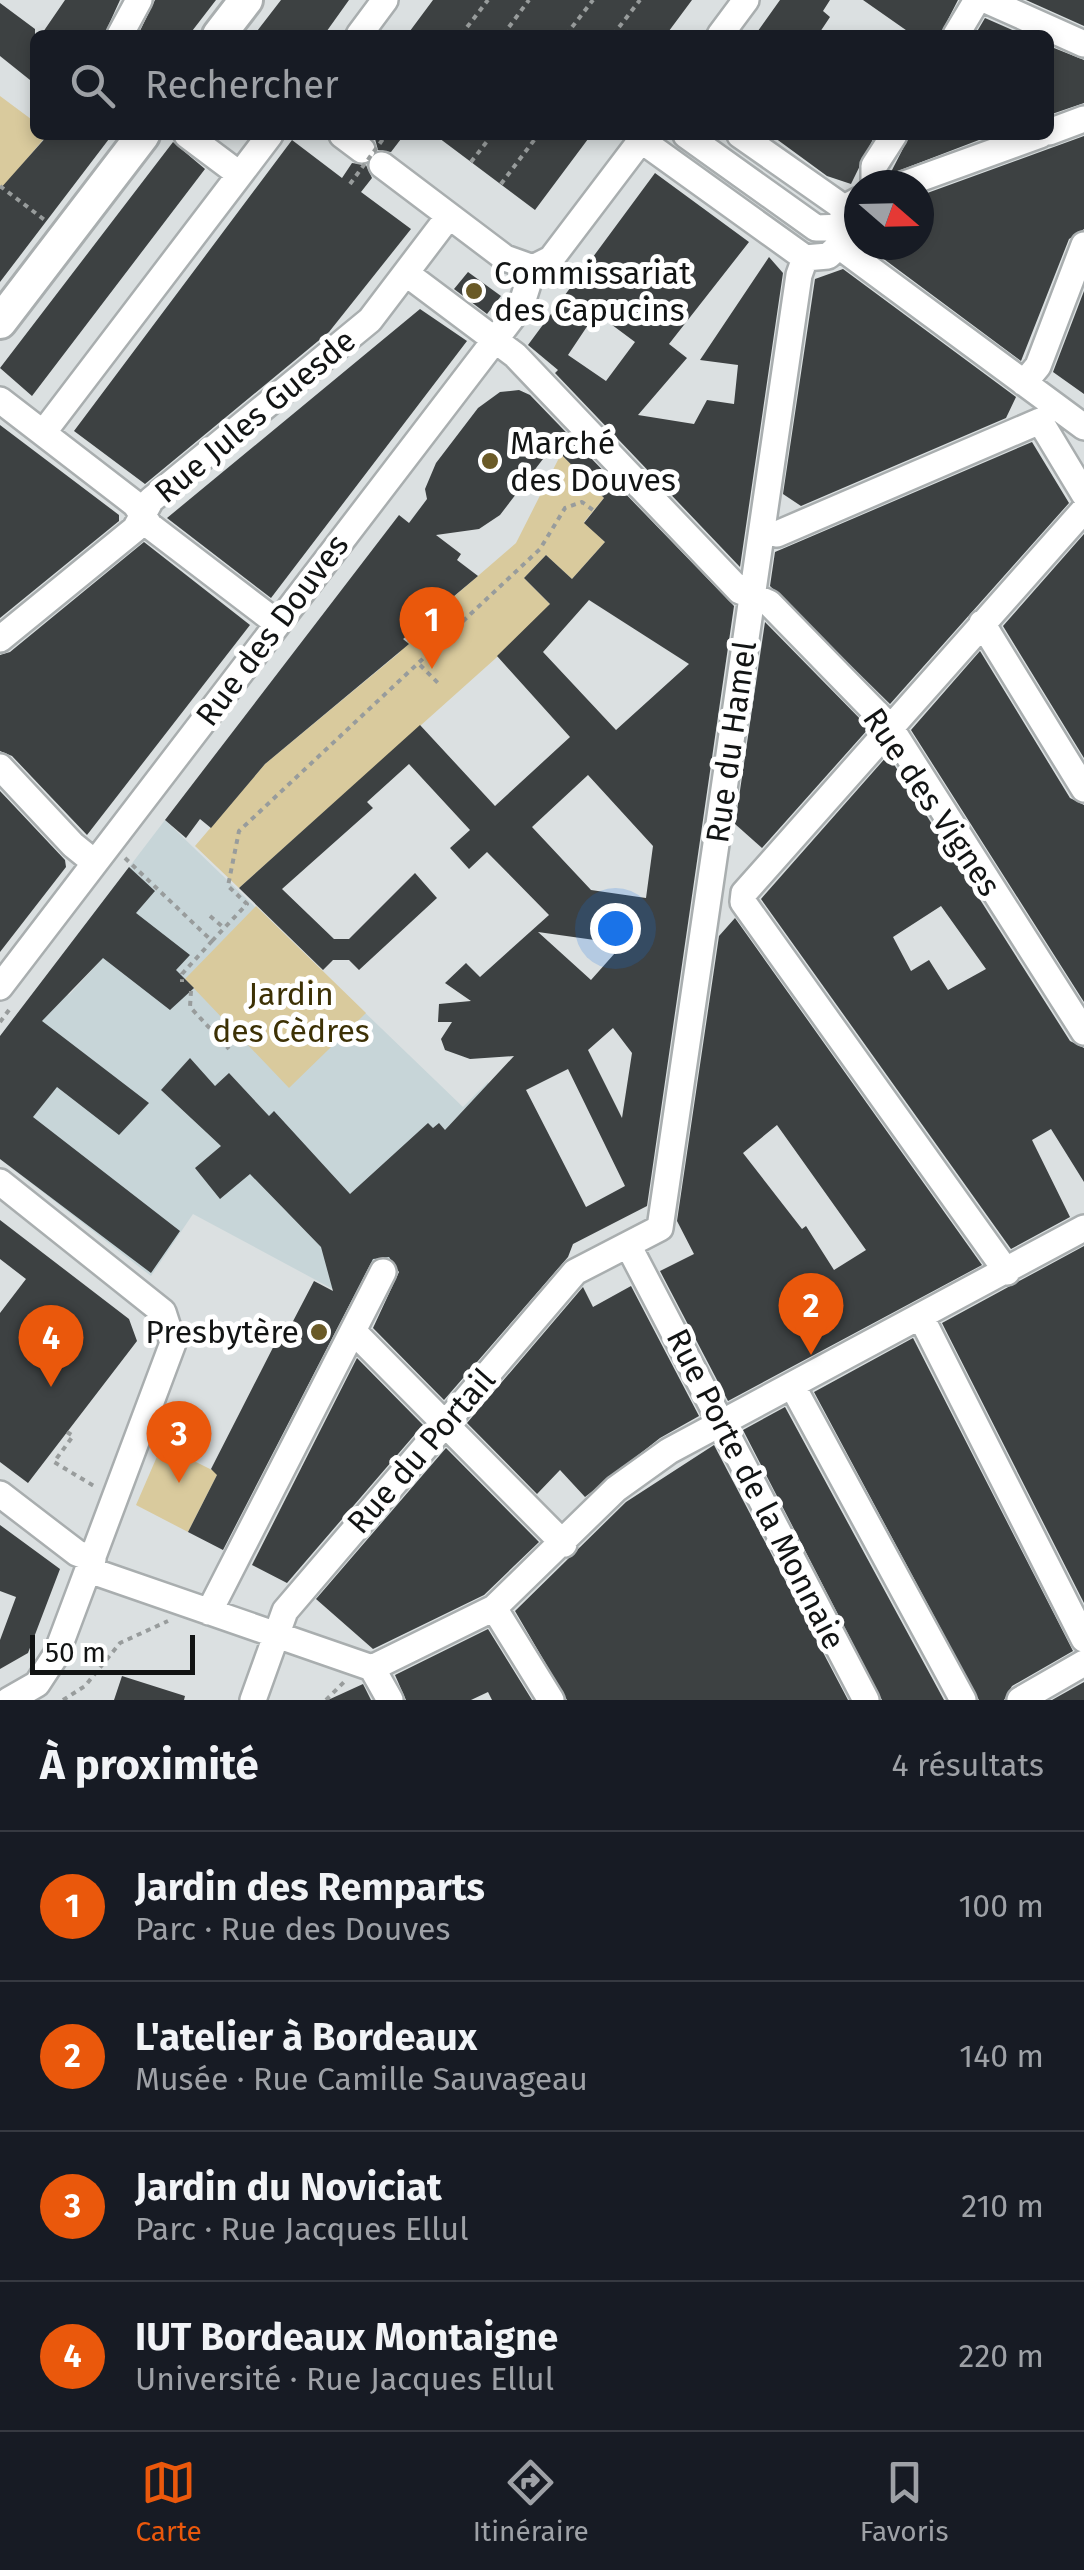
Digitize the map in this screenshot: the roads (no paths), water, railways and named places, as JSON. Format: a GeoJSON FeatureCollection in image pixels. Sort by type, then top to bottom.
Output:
{"type":"FeatureCollection","features":[{"type":"Feature","properties":{"kind":"main road"},"geometry":{"type":"LineString","coordinates":[[0,322],[139,140]]}},
{"type":"Feature","properties":{"kind":"street"},"geometry":{"type":"LineString","coordinates":[[123,30],[140,0]]}},
{"type":"Feature","properties":{"kind":"street"},"geometry":{"type":"LineString","coordinates":[[362,30],[385,0]]}},
{"type":"Feature","properties":{"kind":"street"},"geometry":{"type":"LineString","coordinates":[[724,30],[746,0]]}},
{"type":"Feature","properties":{"kind":"street"},"geometry":{"type":"LineString","coordinates":[[959,30],[977,0]]}},
{"type":"Feature","properties":{"kind":"street"},"geometry":{"type":"LineString","coordinates":[[986,0],[1053,30]]}},
{"type":"Feature","properties":{"kind":"street"},"geometry":{"type":"LineString","coordinates":[[1054,31],[1084,44]]}},
{"type":"Feature","properties":{"kind":"street"},"geometry":{"type":"LineString","coordinates":[[1054,130],[1084,119]]}},
{"type":"Feature","properties":{"kind":"street"},"geometry":{"type":"LineString","coordinates":[[194,140],[239,174]]}},
{"type":"Feature","properties":{"kind":"street"},"geometry":{"type":"LineString","coordinates":[[43,434],[266,140]]}},
{"type":"Feature","properties":{"kind":"street"},"geometry":{"type":"LineString","coordinates":[[362,150],[505,258],[533,268],[552,259],[641,140]]}},
{"type":"Feature","properties":{"kind":"street"},"geometry":{"type":"LineString","coordinates":[[645,140],[802,266],[828,256],[844,224]]}},
{"type":"Feature","properties":{"kind":"street"},"geometry":{"type":"LineString","coordinates":[[693,140],[816,228],[844,221]]}},
{"type":"Feature","properties":{"kind":"street"},"geometry":{"type":"LineString","coordinates":[[746,140],[844,218]]}},
{"type":"Feature","properties":{"kind":"street"},"geometry":{"type":"LineString","coordinates":[[874,170],[891,140]]}},
{"type":"Feature","properties":{"kind":"street"},"geometry":{"type":"LineString","coordinates":[[934,173],[1026,140]]}},
{"type":"Feature","properties":{"kind":"street","name":"Rue Jules Guesde"},"geometry":{"type":"LineString","coordinates":[[0,639],[135,529],[150,500],[370,320],[449,216]]}},
{"type":"Feature","properties":{"kind":"street"},"geometry":{"type":"LineString","coordinates":[[1024,383],[1038,366],[1084,246]]}},
{"type":"Feature","properties":{"kind":"street"},"geometry":{"type":"LineString","coordinates":[[890,260],[1024,383],[1046,412],[1084,494]]}},
{"type":"Feature","properties":{"kind":"street","name":"Rue du Hamel"},"geometry":{"type":"LineString","coordinates":[[628,1245],[660,1228],[802,266]]}},
{"type":"Feature","properties":{"kind":"street","name":"Rue des Douves"},"geometry":{"type":"LineString","coordinates":[[0,986],[521,306],[533,268]]}},
{"type":"Feature","properties":{"kind":"street","name":"Rue des Vignes"},"geometry":{"type":"LineString","coordinates":[[407,274],[495,339],[636,477],[740,591],[768,603],[890,727],[1084,1032]]}},
{"type":"Feature","properties":{"kind":"street"},"geometry":{"type":"LineString","coordinates":[[0,400],[142,514],[150,526],[277,623]]}},
{"type":"Feature","properties":{"kind":"street"},"geometry":{"type":"LineString","coordinates":[[762,531],[777,534],[1046,412],[1084,427]]}},
{"type":"Feature","properties":{"kind":"street"},"geometry":{"type":"LineString","coordinates":[[1006,1272],[743,902],[744,893],[1084,510]]}},
{"type":"Feature","properties":{"kind":"street"},"geometry":{"type":"LineString","coordinates":[[982,623],[1084,789]]}},
{"type":"Feature","properties":{"kind":"street"},"geometry":{"type":"LineString","coordinates":[[6,784],[94,862]]}},
{"type":"Feature","properties":{"kind":"street"},"geometry":{"type":"LineString","coordinates":[[710,889],[744,893]]}},
{"type":"Feature","properties":{"kind":"street"},"geometry":{"type":"LineString","coordinates":[[0,1182],[163,1312],[171,1328],[170,1356],[56,1655],[37,1684],[9,1700]]}},
{"type":"Feature","properties":{"kind":"street"},"geometry":{"type":"LineString","coordinates":[[372,1668],[494,1608],[639,1471],[1084,1229]]}},
{"type":"Feature","properties":{"kind":"street","name":"Rue du Portail"},"geometry":{"type":"LineString","coordinates":[[253,1700],[276,1635],[301,1590],[575,1272],[628,1245]]}},
{"type":"Feature","properties":{"kind":"street","name":"Rue Porte de la Monnaie"},"geometry":{"type":"LineString","coordinates":[[628,1245],[866,1700]]}},
{"type":"Feature","properties":{"kind":"street"},"geometry":{"type":"LineString","coordinates":[[209,1612],[383,1272]]}},
{"type":"Feature","properties":{"kind":"street"},"geometry":{"type":"LineString","coordinates":[[921,1317],[1084,1639]]}},
{"type":"Feature","properties":{"kind":"street"},"geometry":{"type":"LineString","coordinates":[[353,1332],[564,1544]]}},
{"type":"Feature","properties":{"kind":"street"},"geometry":{"type":"LineString","coordinates":[[792,1385],[963,1700]]}},
{"type":"Feature","properties":{"kind":"street"},"geometry":{"type":"LineString","coordinates":[[0,1494],[91,1564],[181,1602],[372,1668],[390,1700]]}},
{"type":"Feature","properties":{"kind":"street"},"geometry":{"type":"LineString","coordinates":[[494,1608],[551,1700]]}},
{"type":"Feature","properties":{"kind":"street"},"geometry":{"type":"LineString","coordinates":[[1020,1700],[1084,1663]]}},
{"type":"Feature","properties":{"kind":"place","name":"Commissariat des Capucins"},"geometry":{"type":"Point","coordinates":[474,291]}},
{"type":"Feature","properties":{"kind":"place","name":"Marché des Douves"},"geometry":{"type":"Point","coordinates":[490,461]}},
{"type":"Feature","properties":{"kind":"place","name":"Jardin des Remparts"},"geometry":{"type":"Point","coordinates":[432,669]}},
{"type":"Feature","properties":{"kind":"place","name":"Presbytère"},"geometry":{"type":"Point","coordinates":[319,1332]}},
{"type":"Feature","properties":{"kind":"place","name":"L'atelier à Bordeaux"},"geometry":{"type":"Point","coordinates":[811,1355]}},
{"type":"Feature","properties":{"kind":"place","name":"IUT Bordeaux Montaigne"},"geometry":{"type":"Point","coordinates":[51,1387]}},
{"type":"Feature","properties":{"kind":"place","name":"Jardin du Noviciat"},"geometry":{"type":"Point","coordinates":[179,1483]}},
{"type":"Feature","properties":{"kind":"park label","name":"Jardin des Cèdres"},"geometry":{"type":"Point","coordinates":[291,1012]}}]}
